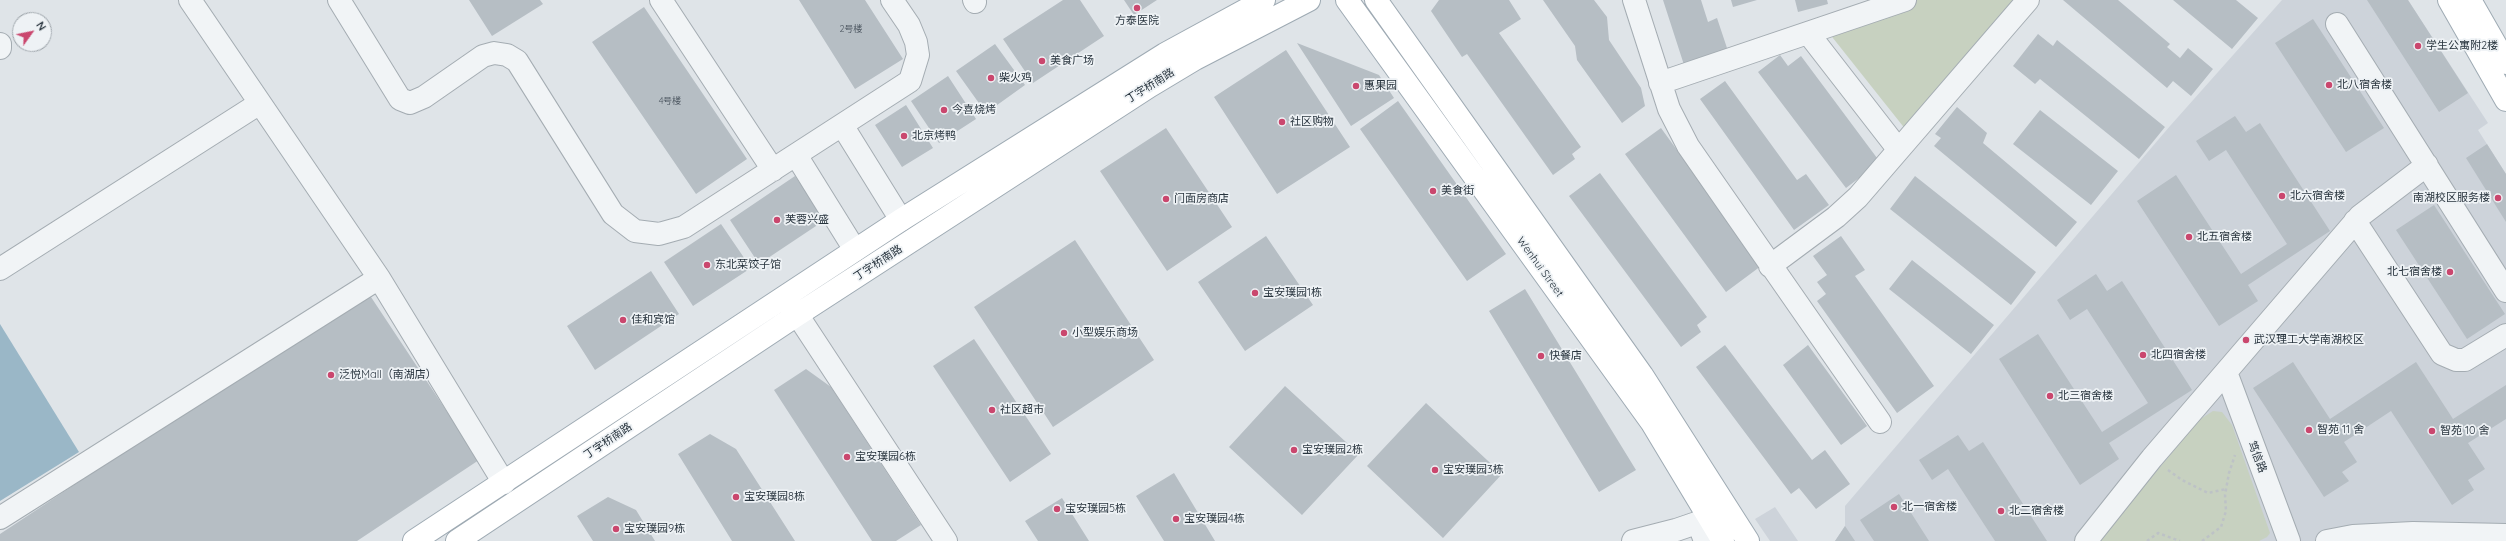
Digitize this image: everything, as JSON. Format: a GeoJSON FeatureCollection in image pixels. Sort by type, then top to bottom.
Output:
{"type":"FeatureCollection","features":[{"type":"Feature","properties":{"kind":"main road","name":"丁字桥南路"},"geometry":{"type":"LineString","coordinates":[[414,541],[901,220],[1165,54],[1264,0]]}},
{"type":"Feature","properties":{"kind":"main road","name":"丁字桥南路"},"geometry":{"type":"LineString","coordinates":[[457,541],[797,315],[1150,86],[1195,59],[1308,0]]}},
{"type":"Feature","properties":{"kind":"main road","name":"Wenhui Street"},"geometry":{"type":"LineString","coordinates":[[1347,0],[1652,423],[1705,527],[1723,541]]}},
{"type":"Feature","properties":{"kind":"main road","name":"Wenhui Street"},"geometry":{"type":"LineString","coordinates":[[1376,0],[1642,375],[1748,541]]}},
{"type":"Feature","properties":{"kind":"main road"},"geometry":{"type":"LineString","coordinates":[[2449,0],[2506,100]]}},
{"type":"Feature","properties":{"kind":"main road"},"geometry":{"type":"LineString","coordinates":[[2470,0],[2506,63]]}},
{"type":"Feature","properties":{"kind":"street"},"geometry":{"type":"LineString","coordinates":[[190,0],[379,278],[504,482]]}},
{"type":"Feature","properties":{"kind":"street"},"geometry":{"type":"LineString","coordinates":[[339,0],[400,98],[410,103],[424,97],[483,56],[494,53],[507,55],[517,61],[613,214],[635,231],[659,234],[684,227],[910,82],[918,55],[916,42],[909,25],[892,0]]}},
{"type":"Feature","properties":{"kind":"street"},"geometry":{"type":"LineString","coordinates":[[661,0],[772,170]]}},
{"type":"Feature","properties":{"kind":"street"},"geometry":{"type":"LineString","coordinates":[[1634,0],[1669,109],[1688,146],[1770,266],[1880,422]]}},
{"type":"Feature","properties":{"kind":"street"},"geometry":{"type":"LineString","coordinates":[[1660,83],[1905,0]]}},
{"type":"Feature","properties":{"kind":"street"},"geometry":{"type":"LineString","coordinates":[[1770,266],[1849,206],[2027,0]]}},
{"type":"Feature","properties":{"kind":"street"},"geometry":{"type":"LineString","coordinates":[[2337,24],[2506,290]]}},
{"type":"Feature","properties":{"kind":"street"},"geometry":{"type":"LineString","coordinates":[[1808,33],[1898,149]]}},
{"type":"Feature","properties":{"kind":"street"},"geometry":{"type":"LineString","coordinates":[[0,269],[260,103]]}},
{"type":"Feature","properties":{"kind":"street"},"geometry":{"type":"LineString","coordinates":[[842,126],[901,220]]}},
{"type":"Feature","properties":{"kind":"street"},"geometry":{"type":"LineString","coordinates":[[796,155],[855,250]]}},
{"type":"Feature","properties":{"kind":"street"},"geometry":{"type":"LineString","coordinates":[[2086,541],[2152,458],[2355,222],[2427,165]]}},
{"type":"Feature","properties":{"kind":"street"},"geometry":{"type":"LineString","coordinates":[[2355,222],[2442,354],[2456,360],[2465,360],[2506,335]]}},
{"type":"Feature","properties":{"kind":"street"},"geometry":{"type":"LineString","coordinates":[[0,518],[379,278]]}},
{"type":"Feature","properties":{"kind":"street"},"geometry":{"type":"LineString","coordinates":[[786,297],[946,541]]}},
{"type":"Feature","properties":{"kind":"street","name":"笃信路"},"geometry":{"type":"LineString","coordinates":[[2226,372],[2289,541]]}},
{"type":"Feature","properties":{"kind":"street"},"geometry":{"type":"LineString","coordinates":[[1633,541],[1705,527]]}},
{"type":"Feature","properties":{"kind":"street"},"geometry":{"type":"LineString","coordinates":[[2327,541],[2353,536],[2413,533],[2506,535]]}},
{"type":"Feature","properties":{"kind":"path"},"geometry":{"type":"LineString","coordinates":[[2202,541],[2221,527],[2226,511],[2226,489],[2234,456],[2248,432]]}},
{"type":"Feature","properties":{"kind":"path"},"geometry":{"type":"LineString","coordinates":[[2152,458],[2195,488],[2208,493],[2226,489]]}},
{"type":"Feature","properties":{"kind":"path"},"geometry":{"type":"LineString","coordinates":[[2147,541],[2158,534],[2180,541]]}},
{"type":"Feature","properties":{"kind":"shaded area","name":"武汉理工大学南湖校区"},"geometry":{"type":"Polygon","coordinates":[[[2282,0],[2408,0],[2488,123],[2478,130],[2506,174],[2506,541],[1835,541],[1845,526],[1845,506],[2170,126],[2282,0]]]}},
{"type":"Feature","properties":{"kind":"shaded area"},"geometry":{"type":"Polygon","coordinates":[[[1775,507],[1798,541],[1770,541],[1755,519],[1775,507]]]}},
{"type":"Feature","properties":{"kind":"green space"},"geometry":{"type":"Polygon","coordinates":[[[1905,0],[2026,0],[1910,135],[1825,28],[1905,0]]]}},
{"type":"Feature","properties":{"kind":"green space"},"geometry":{"type":"Polygon","coordinates":[[[2213,411],[2222,412],[2232,425],[2270,533],[2267,537],[2259,541],[2099,541],[2199,420],[2213,411]]]}},
{"type":"Feature","properties":{"kind":"water"},"geometry":{"type":"Polygon","coordinates":[[[0,324],[79,452],[0,501],[0,324]]]}},
{"type":"Feature","properties":{"kind":"building"},"geometry":{"type":"Polygon","coordinates":[[[469,0],[540,0],[543,4],[492,36],[469,0]]]}},
{"type":"Feature","properties":{"kind":"building"},"geometry":{"type":"Polygon","coordinates":[[[799,0],[865,0],[903,59],[855,89],[799,0]]]}},
{"type":"Feature","properties":{"kind":"building","name":"美食广场"},"geometry":{"type":"Polygon","coordinates":[[[1063,0],[1080,0],[1104,36],[1033,83],[1003,39],[1063,0]]]}},
{"type":"Feature","properties":{"kind":"building","name":"方泰医院"},"geometry":{"type":"Polygon","coordinates":[[[1124,0],[1157,0],[1134,15],[1124,0]]]}},
{"type":"Feature","properties":{"kind":"building"},"geometry":{"type":"Polygon","coordinates":[[[1439,0],[1509,0],[1521,19],[1499,33],[1581,147],[1572,154],[1575,159],[1553,175],[1467,54],[1462,57],[1431,11],[1439,0]]]}},
{"type":"Feature","properties":{"kind":"building"},"geometry":{"type":"Polygon","coordinates":[[[1543,0],[1594,0],[1607,17],[1609,40],[1641,88],[1645,106],[1622,123],[1577,60],[1575,46],[1543,0]]]}},
{"type":"Feature","properties":{"kind":"building"},"geometry":{"type":"Polygon","coordinates":[[[1663,0],[1701,0],[1708,22],[1717,18],[1729,54],[1685,68],[1663,0]]]}},
{"type":"Feature","properties":{"kind":"building"},"geometry":{"type":"Polygon","coordinates":[[[1731,0],[1757,0],[1733,7],[1731,0]]]}},
{"type":"Feature","properties":{"kind":"building"},"geometry":{"type":"Polygon","coordinates":[[[1795,0],[1827,0],[1828,4],[1798,12],[1795,0]]]}},
{"type":"Feature","properties":{"kind":"building"},"geometry":{"type":"Polygon","coordinates":[[[2063,0],[2118,0],[2170,44],[2167,47],[2180,58],[2188,48],[2213,69],[2191,96],[2173,81],[2167,88],[2063,0]]]}},
{"type":"Feature","properties":{"kind":"building"},"geometry":{"type":"Polygon","coordinates":[[[2173,0],[2236,0],[2258,18],[2232,49],[2173,0]]]}},
{"type":"Feature","properties":{"kind":"building","name":"学生公寓附2楼"},"geometry":{"type":"Polygon","coordinates":[[[2367,0],[2408,0],[2468,93],[2439,112],[2367,0]]]}},
{"type":"Feature","properties":{"kind":"building"},"geometry":{"type":"Polygon","coordinates":[[[644,7],[747,159],[696,194],[592,42],[644,7]]]}},
{"type":"Feature","properties":{"kind":"building","name":"北八宿舍楼"},"geometry":{"type":"Polygon","coordinates":[[[2313,19],[2384,128],[2346,152],[2275,43],[2313,19]]]}},
{"type":"Feature","properties":{"kind":"building"},"geometry":{"type":"Polygon","coordinates":[[[2038,34],[2053,46],[2057,40],[2165,127],[2139,159],[2040,79],[2035,84],[2013,66],[2038,34]]]}},
{"type":"Feature","properties":{"kind":"building","name":"惠果园"},"geometry":{"type":"Polygon","coordinates":[[[1297,43],[1379,75],[1394,98],[1351,126],[1297,43]]]}},
{"type":"Feature","properties":{"kind":"building","name":"柴火鸡"},"geometry":{"type":"Polygon","coordinates":[[[995,44],[1025,85],[986,113],[956,71],[995,44]]]}},
{"type":"Feature","properties":{"kind":"building","name":"社区购物"},"geometry":{"type":"Polygon","coordinates":[[[1286,50],[1350,147],[1277,194],[1214,97],[1286,50]]]}},
{"type":"Feature","properties":{"kind":"building"},"geometry":{"type":"Polygon","coordinates":[[[1780,55],[1788,66],[1801,56],[1880,162],[1846,188],[1758,72],[1780,55]]]}},
{"type":"Feature","properties":{"kind":"building","name":"今喜烧烤"},"geometry":{"type":"Polygon","coordinates":[[[948,76],[976,119],[939,143],[911,101],[948,76]]]}},
{"type":"Feature","properties":{"kind":"building"},"geometry":{"type":"Polygon","coordinates":[[[1725,81],[1797,180],[1806,174],[1829,205],[1794,230],[1700,99],[1725,81]]]}},
{"type":"Feature","properties":{"kind":"building","name":"美食街"},"geometry":{"type":"Polygon","coordinates":[[[1398,101],[1506,254],[1467,281],[1360,129],[1398,101]]]}},
{"type":"Feature","properties":{"kind":"building","name":"北京烤鸭"},"geometry":{"type":"Polygon","coordinates":[[[906,105],[933,148],[902,167],[875,125],[906,105]]]}},
{"type":"Feature","properties":{"kind":"building"},"geometry":{"type":"Polygon","coordinates":[[[1957,107],[1987,133],[1983,143],[2077,222],[2056,247],[1934,146],[1941,138],[1935,134],[1957,107]]]}},
{"type":"Feature","properties":{"kind":"building"},"geometry":{"type":"Polygon","coordinates":[[[2040,110],[2118,171],[2091,205],[2013,144],[2040,110]]]}},
{"type":"Feature","properties":{"kind":"building"},"geometry":{"type":"Polygon","coordinates":[[[2235,116],[2246,132],[2260,123],[2330,231],[2248,285],[2258,301],[2219,326],[2137,201],[2176,175],[2241,274],[2287,244],[2226,150],[2209,161],[2196,141],[2235,116]]]}},
{"type":"Feature","properties":{"kind":"building","name":"门面房商店"},"geometry":{"type":"Polygon","coordinates":[[[1166,128],[1232,227],[1167,271],[1100,171],[1166,128]]]}},
{"type":"Feature","properties":{"kind":"building"},"geometry":{"type":"Polygon","coordinates":[[[1661,128],[1761,266],[1726,292],[1625,154],[1661,128]]]}},
{"type":"Feature","properties":{"kind":"building","name":"南湖校区服务楼"},"geometry":{"type":"Polygon","coordinates":[[[2487,144],[2506,174],[2506,222],[2466,158],[2487,144]]]}},
{"type":"Feature","properties":{"kind":"building"},"geometry":{"type":"Polygon","coordinates":[[[1600,173],[1707,317],[1697,325],[1701,332],[1681,347],[1569,196],[1600,173]]]}},
{"type":"Feature","properties":{"kind":"building","name":"芙蓉兴盛"},"geometry":{"type":"Polygon","coordinates":[[[795,176],[825,220],[759,264],[730,220],[795,176]]]}},
{"type":"Feature","properties":{"kind":"building"},"geometry":{"type":"Polygon","coordinates":[[[1915,176],[2036,272],[2011,305],[1890,209],[1915,176]]]}},
{"type":"Feature","properties":{"kind":"building","name":"北七宿舍楼"},"geometry":{"type":"Polygon","coordinates":[[[2434,205],[2505,314],[2467,339],[2396,230],[2434,205]]]}},
{"type":"Feature","properties":{"kind":"building","name":"东北菜饺子馆"},"geometry":{"type":"Polygon","coordinates":[[[721,224],[751,268],[693,306],[664,262],[721,224]]]}},
{"type":"Feature","properties":{"kind":"building","name":"宝安璞园1栋"},"geometry":{"type":"Polygon","coordinates":[[[1266,236],[1313,305],[1245,351],[1198,282],[1266,236]]]}},
{"type":"Feature","properties":{"kind":"building"},"geometry":{"type":"Polygon","coordinates":[[[1841,236],[1865,270],[1855,276],[1934,386],[1897,413],[1817,301],[1826,294],[1817,282],[1827,275],[1813,256],[1841,236]]]}},
{"type":"Feature","properties":{"kind":"building","name":"小型娱乐商场"},"geometry":{"type":"Polygon","coordinates":[[[1075,240],[1154,360],[1053,427],[974,307],[1075,240]]]}},
{"type":"Feature","properties":{"kind":"building"},"geometry":{"type":"Polygon","coordinates":[[[1912,260],[1994,325],[1971,354],[1889,289],[1912,260]]]}},
{"type":"Feature","properties":{"kind":"building","name":"佳和宾馆"},"geometry":{"type":"Polygon","coordinates":[[[651,271],[679,314],[595,370],[567,326],[651,271]]]}},
{"type":"Feature","properties":{"kind":"building"},"geometry":{"type":"Polygon","coordinates":[[[2096,274],[2107,291],[2122,281],[2192,390],[2109,443],[2119,459],[2080,485],[1999,359],[2038,334],[2102,432],[2148,403],[2087,309],[2070,320],[2057,300],[2096,274]]]}},
{"type":"Feature","properties":{"kind":"building","name":"快餐店"},"geometry":{"type":"Polygon","coordinates":[[[1525,289],[1636,470],[1599,492],[1489,311],[1525,289]]]}},
{"type":"Feature","properties":{"kind":"building","name":"泛悦Mall（南湖店）"},"geometry":{"type":"Polygon","coordinates":[[[367,291],[479,460],[357,541],[0,541],[0,534],[367,291]]]}},
{"type":"Feature","properties":{"kind":"building","name":"社区超市"},"geometry":{"type":"Polygon","coordinates":[[[974,339],[1051,454],[1010,482],[933,366],[974,339]]]}},
{"type":"Feature","properties":{"kind":"building"},"geometry":{"type":"Polygon","coordinates":[[[1725,345],[1812,460],[1825,450],[1850,484],[1816,509],[1799,488],[1791,494],[1696,367],[1725,345]]]}},
{"type":"Feature","properties":{"kind":"building"},"geometry":{"type":"Polygon","coordinates":[[[1808,345],[1867,426],[1841,445],[1783,365],[1808,345]]]}},
{"type":"Feature","properties":{"kind":"building"},"geometry":{"type":"Polygon","coordinates":[[[2293,362],[2330,419],[2416,362],[2453,419],[2506,385],[2506,419],[2468,443],[2485,469],[2468,480],[2474,490],[2452,505],[2391,411],[2344,442],[2357,462],[2342,472],[2349,481],[2324,497],[2253,388],[2293,362]]]}},
{"type":"Feature","properties":{"kind":"building","name":"宝安璞园6栋"},"geometry":{"type":"Polygon","coordinates":[[[806,369],[831,387],[921,525],[896,541],[872,541],[774,390],[806,369]]]}},
{"type":"Feature","properties":{"kind":"building","name":"宝安璞园2栋"},"geometry":{"type":"Polygon","coordinates":[[[1285,386],[1359,454],[1302,515],[1229,447],[1285,386]]]}},
{"type":"Feature","properties":{"kind":"building","name":"宝安璞园3栋"},"geometry":{"type":"Polygon","coordinates":[[[1426,403],[1502,474],[1443,538],[1367,466],[1426,403]]]}},
{"type":"Feature","properties":{"kind":"building","name":"宝安璞园8栋"},"geometry":{"type":"Polygon","coordinates":[[[710,434],[736,449],[795,541],[732,541],[678,454],[710,434]]]}},
{"type":"Feature","properties":{"kind":"building","name":"北二宿舍楼"},"geometry":{"type":"Polygon","coordinates":[[[1958,435],[1969,451],[1983,442],[2047,541],[1995,541],[1948,469],[1932,480],[1919,460],[1958,435]]]}},
{"type":"Feature","properties":{"kind":"building","name":"宝安璞园4栋"},"geometry":{"type":"Polygon","coordinates":[[[1174,473],[1215,541],[1164,541],[1136,496],[1174,473]]]}},
{"type":"Feature","properties":{"kind":"building","name":"北一宿舍楼"},"geometry":{"type":"Polygon","coordinates":[[[1899,494],[1929,541],[1874,541],[1860,520],[1899,494]]]}},
{"type":"Feature","properties":{"kind":"building","name":"宝安璞园9栋"},"geometry":{"type":"Polygon","coordinates":[[[608,497],[636,510],[655,541],[593,541],[577,516],[608,497]]]}},
{"type":"Feature","properties":{"kind":"building","name":"宝安璞园5栋"},"geometry":{"type":"Polygon","coordinates":[[[1062,498],[1089,541],[1038,541],[1025,521],[1062,498]]]}},
{"type":"Feature","properties":{"kind":"building"},"geometry":{"type":"Polygon","coordinates":[[[1845,526],[1855,541],[1835,541],[1845,526]]]}},
{"type":"Feature","properties":{"kind":"place","name":"方泰医院"},"geometry":{"type":"Point","coordinates":[1137,8]}},
{"type":"Feature","properties":{"kind":"place","name":"学生公寓附2楼"},"geometry":{"type":"Point","coordinates":[2418,46]}},
{"type":"Feature","properties":{"kind":"place","name":"美食广场"},"geometry":{"type":"Point","coordinates":[1042,61]}},
{"type":"Feature","properties":{"kind":"place","name":"柴火鸡"},"geometry":{"type":"Point","coordinates":[991,78]}},
{"type":"Feature","properties":{"kind":"place","name":"北八宿舍楼"},"geometry":{"type":"Point","coordinates":[2329,85]}},
{"type":"Feature","properties":{"kind":"place","name":"惠果园"},"geometry":{"type":"Point","coordinates":[1356,86]}},
{"type":"Feature","properties":{"kind":"place","name":"今喜烧烤"},"geometry":{"type":"Point","coordinates":[944,110]}},
{"type":"Feature","properties":{"kind":"place","name":"社区购物"},"geometry":{"type":"Point","coordinates":[1282,122]}},
{"type":"Feature","properties":{"kind":"place","name":"北京烤鸭"},"geometry":{"type":"Point","coordinates":[904,136]}},
{"type":"Feature","properties":{"kind":"place","name":"美食街"},"geometry":{"type":"Point","coordinates":[1433,191]}},
{"type":"Feature","properties":{"kind":"place","name":"北六宿舍楼"},"geometry":{"type":"Point","coordinates":[2282,196]}},
{"type":"Feature","properties":{"kind":"place","name":"南湖校区服务楼"},"geometry":{"type":"Point","coordinates":[2498,198]}},
{"type":"Feature","properties":{"kind":"place","name":"门面房商店"},"geometry":{"type":"Point","coordinates":[1166,199]}},
{"type":"Feature","properties":{"kind":"place","name":"芙蓉兴盛"},"geometry":{"type":"Point","coordinates":[777,220]}},
{"type":"Feature","properties":{"kind":"place","name":"北五宿舍楼"},"geometry":{"type":"Point","coordinates":[2189,237]}},
{"type":"Feature","properties":{"kind":"place","name":"东北菜饺子馆"},"geometry":{"type":"Point","coordinates":[707,265]}},
{"type":"Feature","properties":{"kind":"place","name":"北七宿舍楼"},"geometry":{"type":"Point","coordinates":[2450,272]}},
{"type":"Feature","properties":{"kind":"place","name":"宝安璞园1栋"},"geometry":{"type":"Point","coordinates":[1255,293]}},
{"type":"Feature","properties":{"kind":"place","name":"佳和宾馆"},"geometry":{"type":"Point","coordinates":[623,320]}},
{"type":"Feature","properties":{"kind":"place","name":"小型娱乐商场"},"geometry":{"type":"Point","coordinates":[1064,333]}},
{"type":"Feature","properties":{"kind":"place","name":"武汉理工大学南湖校区"},"geometry":{"type":"Point","coordinates":[2246,340]}},
{"type":"Feature","properties":{"kind":"place","name":"北四宿舍楼"},"geometry":{"type":"Point","coordinates":[2143,355]}},
{"type":"Feature","properties":{"kind":"place","name":"快餐店"},"geometry":{"type":"Point","coordinates":[1541,356]}},
{"type":"Feature","properties":{"kind":"place","name":"泛悦Mall（南湖店）"},"geometry":{"type":"Point","coordinates":[331,375]}},
{"type":"Feature","properties":{"kind":"place","name":"北三宿舍楼"},"geometry":{"type":"Point","coordinates":[2050,396]}},
{"type":"Feature","properties":{"kind":"place","name":"社区超市"},"geometry":{"type":"Point","coordinates":[992,410]}},
{"type":"Feature","properties":{"kind":"place","name":"智苑 11 舍"},"geometry":{"type":"Point","coordinates":[2309,430]}},
{"type":"Feature","properties":{"kind":"place","name":"智苑 10 舍"},"geometry":{"type":"Point","coordinates":[2432,431]}},
{"type":"Feature","properties":{"kind":"place","name":"宝安璞园2栋"},"geometry":{"type":"Point","coordinates":[1294,450]}},
{"type":"Feature","properties":{"kind":"place","name":"宝安璞园6栋"},"geometry":{"type":"Point","coordinates":[847,457]}},
{"type":"Feature","properties":{"kind":"place","name":"宝安璞园3栋"},"geometry":{"type":"Point","coordinates":[1435,470]}},
{"type":"Feature","properties":{"kind":"place","name":"宝安璞园8栋"},"geometry":{"type":"Point","coordinates":[736,497]}},
{"type":"Feature","properties":{"kind":"place","name":"北一宿舍楼"},"geometry":{"type":"Point","coordinates":[1894,507]}},
{"type":"Feature","properties":{"kind":"place","name":"宝安璞园5栋"},"geometry":{"type":"Point","coordinates":[1057,509]}},
{"type":"Feature","properties":{"kind":"place","name":"北二宿舍楼"},"geometry":{"type":"Point","coordinates":[2001,511]}},
{"type":"Feature","properties":{"kind":"place","name":"宝安璞园4栋"},"geometry":{"type":"Point","coordinates":[1176,519]}},
{"type":"Feature","properties":{"kind":"place","name":"宝安璞园9栋"},"geometry":{"type":"Point","coordinates":[616,529]}}]}
